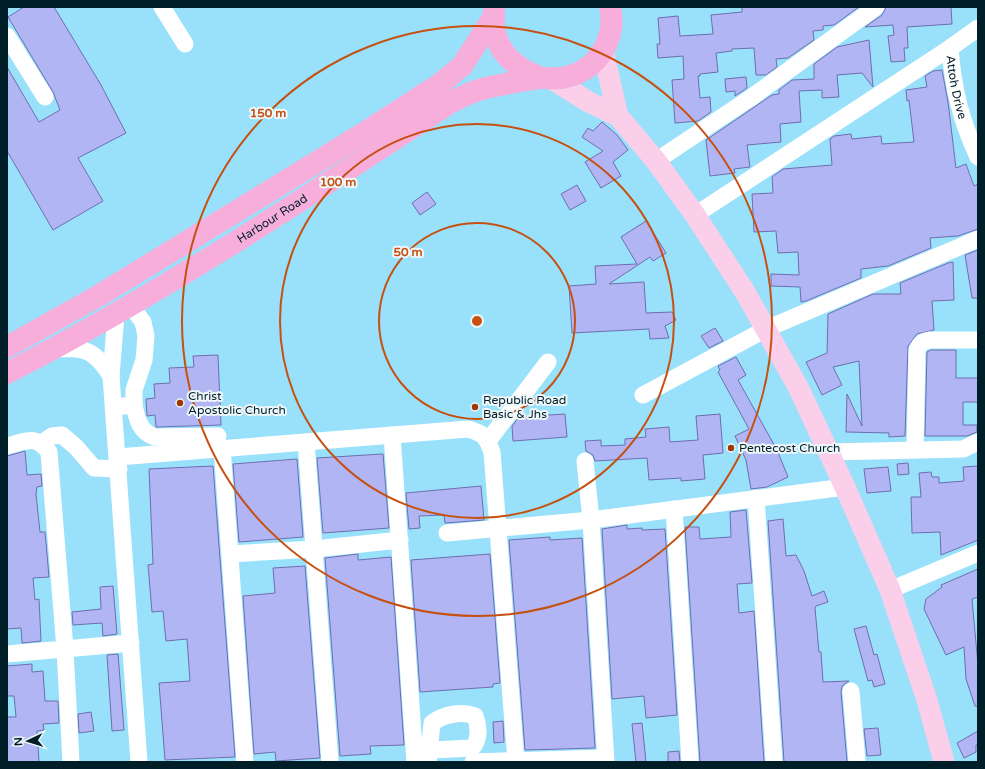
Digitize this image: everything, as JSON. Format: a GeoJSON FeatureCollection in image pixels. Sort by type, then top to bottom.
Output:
{"type":"FeatureCollection","features":[{"type":"Feature","properties":{"kind":"highway","name":"Harbour Road"},"geometry":{"type":"LineString","coordinates":[[7,373],[123,310],[292,207],[448,104],[468,93],[547,79],[567,77],[581,72],[594,63],[603,51],[612,27],[613,10]]}},
{"type":"Feature","properties":{"kind":"highway","name":"Harbour Road"},"geometry":{"type":"LineString","coordinates":[[494,12],[495,32],[501,48],[508,58],[525,72],[547,79]]}},
{"type":"Feature","properties":{"kind":"highway","name":"Harbour Road"},"geometry":{"type":"LineString","coordinates":[[7,347],[100,295],[342,147],[440,84],[462,66],[494,12]]}},
{"type":"Feature","properties":{"kind":"main road"},"geometry":{"type":"LineString","coordinates":[[603,51],[618,116]]}},
{"type":"Feature","properties":{"kind":"main road"},"geometry":{"type":"LineString","coordinates":[[547,79],[618,116],[656,161],[695,215],[745,292],[798,387],[845,487],[890,590],[927,700],[944,762]]}},
{"type":"Feature","properties":{"kind":"street"},"geometry":{"type":"LineString","coordinates":[[162,7],[185,44]]}},
{"type":"Feature","properties":{"kind":"street"},"geometry":{"type":"LineString","coordinates":[[656,161],[749,99],[876,7]]}},
{"type":"Feature","properties":{"kind":"street","name":"Attoh Drive"},"geometry":{"type":"LineString","coordinates":[[978,28],[950,48],[952,75],[957,102],[978,157]]}},
{"type":"Feature","properties":{"kind":"street"},"geometry":{"type":"LineString","coordinates":[[7,36],[45,97]]}},
{"type":"Feature","properties":{"kind":"street"},"geometry":{"type":"LineString","coordinates":[[695,215],[950,48]]}},
{"type":"Feature","properties":{"kind":"street"},"geometry":{"type":"LineString","coordinates":[[643,395],[766,329],[978,239]]}},
{"type":"Feature","properties":{"kind":"street"},"geometry":{"type":"LineString","coordinates":[[139,762],[111,376],[123,310],[143,322],[146,336],[144,360],[134,390],[134,406],[137,420],[142,429],[154,438],[220,442],[306,442],[468,429],[480,433],[488,441],[492,452],[516,761]]}},
{"type":"Feature","properties":{"kind":"street"},"geometry":{"type":"LineString","coordinates":[[915,450],[917,350],[919,345],[923,341],[930,340],[978,340]]}},
{"type":"Feature","properties":{"kind":"street"},"geometry":{"type":"LineString","coordinates":[[53,349],[87,350],[100,359],[111,376]]}},
{"type":"Feature","properties":{"kind":"street"},"geometry":{"type":"LineString","coordinates":[[488,441],[548,362]]}},
{"type":"Feature","properties":{"kind":"street"},"geometry":{"type":"LineString","coordinates":[[114,407],[134,406]]}},
{"type":"Feature","properties":{"kind":"street"},"geometry":{"type":"LineString","coordinates":[[392,435],[415,762]]}},
{"type":"Feature","properties":{"kind":"street"},"geometry":{"type":"LineString","coordinates":[[7,445],[34,442],[52,436],[62,436],[76,447],[94,468],[220,442]]}},
{"type":"Feature","properties":{"kind":"street"},"geometry":{"type":"LineString","coordinates":[[34,442],[49,452],[51,466],[65,649],[71,762]]}},
{"type":"Feature","properties":{"kind":"street"},"geometry":{"type":"LineString","coordinates":[[220,442],[230,554],[245,762]]}},
{"type":"Feature","properties":{"kind":"street"},"geometry":{"type":"LineString","coordinates":[[306,442],[330,762]]}},
{"type":"Feature","properties":{"kind":"street"},"geometry":{"type":"LineString","coordinates":[[828,452],[963,449],[978,442]]}},
{"type":"Feature","properties":{"kind":"street"},"geometry":{"type":"LineString","coordinates":[[473,762],[606,760],[591,520],[585,461]]}},
{"type":"Feature","properties":{"kind":"street"},"geometry":{"type":"LineString","coordinates":[[447,533],[591,520],[845,487]]}},
{"type":"Feature","properties":{"kind":"street"},"geometry":{"type":"LineString","coordinates":[[756,498],[774,762]]}},
{"type":"Feature","properties":{"kind":"street"},"geometry":{"type":"LineString","coordinates":[[674,509],[690,762]]}},
{"type":"Feature","properties":{"kind":"street"},"geometry":{"type":"LineString","coordinates":[[230,554],[314,549],[400,540]]}},
{"type":"Feature","properties":{"kind":"street"},"geometry":{"type":"LineString","coordinates":[[890,590],[978,552]]}},
{"type":"Feature","properties":{"kind":"street"},"geometry":{"type":"LineString","coordinates":[[7,654],[131,643]]}},
{"type":"Feature","properties":{"kind":"street"},"geometry":{"type":"LineString","coordinates":[[851,691],[856,762]]}},
{"type":"Feature","properties":{"kind":"building"},"geometry":{"type":"Polygon","coordinates":[[[24,7],[54,7],[101,85],[126,133],[78,158],[103,201],[53,230],[7,151],[7,67],[39,122],[60,110],[53,92],[8,17],[24,7]]]}},
{"type":"Feature","properties":{"kind":"building"},"geometry":{"type":"Polygon","coordinates":[[[742,7],[859,7],[834,25],[823,26],[823,30],[813,31],[814,40],[788,58],[776,59],[777,67],[766,75],[756,75],[754,48],[732,49],[732,51],[716,53],[718,72],[700,74],[700,76],[698,76],[700,98],[710,97],[711,112],[698,121],[675,123],[672,80],[684,79],[683,56],[658,58],[657,44],[660,44],[658,18],[678,16],[680,36],[713,34],[711,15],[742,12],[742,7]]]}},
{"type":"Feature","properties":{"kind":"building"},"geometry":{"type":"Polygon","coordinates":[[[886,7],[951,7],[952,24],[907,27],[908,48],[904,48],[905,61],[891,62],[888,36],[894,35],[893,25],[865,27],[882,15],[886,7]]]}},
{"type":"Feature","properties":{"kind":"building"},"geometry":{"type":"Polygon","coordinates":[[[869,40],[873,87],[862,73],[837,75],[839,97],[822,98],[822,90],[799,91],[801,122],[780,124],[781,142],[747,145],[750,167],[734,169],[735,173],[710,176],[706,140],[772,95],[779,94],[779,90],[792,80],[814,79],[814,64],[837,47],[869,40]]]}},
{"type":"Feature","properties":{"kind":"building"},"geometry":{"type":"Polygon","coordinates":[[[942,70],[948,102],[956,168],[966,164],[974,186],[978,184],[978,229],[958,236],[930,238],[931,248],[888,266],[861,269],[861,278],[806,301],[801,302],[800,287],[771,286],[771,274],[799,275],[798,252],[778,253],[776,231],[754,232],[752,194],[773,193],[772,177],[783,169],[832,165],[830,139],[834,136],[851,134],[852,139],[881,136],[882,144],[914,142],[909,100],[907,101],[906,90],[927,87],[925,76],[933,71],[942,70]]]}},
{"type":"Feature","properties":{"kind":"building"},"geometry":{"type":"Polygon","coordinates":[[[746,77],[747,88],[735,96],[735,91],[726,92],[725,79],[746,77]]]}},
{"type":"Feature","properties":{"kind":"building"},"geometry":{"type":"Polygon","coordinates":[[[602,122],[617,135],[628,150],[613,162],[621,176],[601,188],[585,162],[603,151],[582,137],[588,128],[593,131],[602,122]]]}},
{"type":"Feature","properties":{"kind":"building"},"geometry":{"type":"Polygon","coordinates":[[[577,185],[586,201],[570,210],[561,194],[577,185]]]}},
{"type":"Feature","properties":{"kind":"building"},"geometry":{"type":"Polygon","coordinates":[[[427,192],[436,204],[420,215],[412,203],[427,192]]]}},
{"type":"Feature","properties":{"kind":"building"},"geometry":{"type":"Polygon","coordinates":[[[646,221],[666,253],[653,261],[650,257],[609,284],[644,282],[646,313],[672,312],[676,320],[665,326],[669,338],[650,339],[649,329],[572,333],[569,286],[596,284],[595,266],[637,264],[621,237],[646,221]]]}},
{"type":"Feature","properties":{"kind":"building"},"geometry":{"type":"Polygon","coordinates":[[[978,250],[978,298],[972,298],[965,255],[978,250]]]}},
{"type":"Feature","properties":{"kind":"building"},"geometry":{"type":"Polygon","coordinates":[[[953,262],[954,300],[932,301],[934,330],[917,334],[908,346],[905,436],[889,437],[889,433],[846,432],[847,394],[862,426],[859,361],[833,367],[842,385],[822,395],[806,362],[827,353],[828,314],[873,294],[901,294],[900,283],[953,262]]]}},
{"type":"Feature","properties":{"kind":"building"},"geometry":{"type":"Polygon","coordinates":[[[715,328],[723,341],[709,348],[701,336],[715,328]]]}},
{"type":"Feature","properties":{"kind":"building"},"geometry":{"type":"Polygon","coordinates":[[[931,350],[956,350],[956,378],[978,378],[978,402],[963,402],[963,425],[977,425],[977,432],[967,436],[925,436],[927,352],[931,350]]]}},
{"type":"Feature","properties":{"kind":"building"},"geometry":{"type":"Polygon","coordinates":[[[218,355],[221,425],[156,427],[155,415],[147,416],[146,399],[155,398],[154,384],[170,383],[169,368],[194,367],[193,356],[218,355]]]}},
{"type":"Feature","properties":{"kind":"building"},"geometry":{"type":"Polygon","coordinates":[[[736,357],[746,375],[738,380],[777,450],[788,477],[767,487],[751,489],[746,460],[735,436],[749,429],[718,372],[720,370],[718,366],[736,357]]]}},
{"type":"Feature","properties":{"kind":"building"},"geometry":{"type":"Polygon","coordinates":[[[565,414],[567,437],[513,441],[512,426],[519,417],[565,414]]]}},
{"type":"Feature","properties":{"kind":"building"},"geometry":{"type":"Polygon","coordinates":[[[720,414],[723,453],[703,455],[705,479],[681,481],[681,478],[649,480],[647,458],[595,461],[593,455],[586,451],[585,441],[601,440],[601,446],[625,445],[625,439],[646,437],[645,429],[669,427],[670,442],[698,440],[696,416],[720,414]]]}},
{"type":"Feature","properties":{"kind":"building"},"geometry":{"type":"Polygon","coordinates":[[[25,451],[27,475],[41,474],[42,486],[37,487],[36,494],[40,532],[45,532],[49,577],[33,578],[35,600],[39,599],[41,641],[22,643],[21,628],[7,629],[7,456],[25,451]]]}},
{"type":"Feature","properties":{"kind":"building"},"geometry":{"type":"Polygon","coordinates":[[[383,454],[389,528],[323,533],[317,458],[383,454]]]}},
{"type":"Feature","properties":{"kind":"building"},"geometry":{"type":"Polygon","coordinates":[[[297,459],[303,537],[239,542],[233,464],[297,459]]]}},
{"type":"Feature","properties":{"kind":"building"},"geometry":{"type":"Polygon","coordinates":[[[908,463],[909,474],[898,475],[897,464],[908,463]]]}},
{"type":"Feature","properties":{"kind":"building"},"geometry":{"type":"Polygon","coordinates":[[[213,466],[235,757],[165,760],[159,683],[190,681],[187,639],[166,641],[163,611],[152,612],[148,565],[153,564],[149,469],[213,466]]]}},
{"type":"Feature","properties":{"kind":"building"},"geometry":{"type":"Polygon","coordinates":[[[978,466],[978,540],[941,555],[940,532],[912,533],[911,497],[921,497],[919,473],[931,472],[932,477],[939,477],[939,483],[964,481],[963,467],[978,466]]]}},
{"type":"Feature","properties":{"kind":"building"},"geometry":{"type":"Polygon","coordinates":[[[888,467],[891,491],[867,493],[864,469],[888,467]]]}},
{"type":"Feature","properties":{"kind":"building"},"geometry":{"type":"Polygon","coordinates":[[[481,486],[484,520],[445,523],[444,515],[419,516],[420,528],[409,529],[406,493],[481,486]]]}},
{"type":"Feature","properties":{"kind":"building"},"geometry":{"type":"Polygon","coordinates":[[[746,510],[752,583],[737,584],[739,613],[754,611],[764,762],[700,762],[685,527],[699,527],[700,539],[731,537],[730,512],[746,510]]]}},
{"type":"Feature","properties":{"kind":"building"},"geometry":{"type":"Polygon","coordinates":[[[783,519],[786,556],[796,555],[804,571],[812,596],[824,591],[828,602],[816,606],[815,608],[819,652],[821,652],[823,682],[849,681],[842,686],[841,692],[847,762],[784,762],[768,521],[783,519]]]}},
{"type":"Feature","properties":{"kind":"building"},"geometry":{"type":"Polygon","coordinates":[[[627,525],[627,529],[665,529],[677,715],[646,718],[644,696],[612,699],[602,529],[627,525]]]}},
{"type":"Feature","properties":{"kind":"building"},"geometry":{"type":"Polygon","coordinates":[[[550,537],[550,540],[582,538],[595,748],[525,750],[509,540],[550,537]]]}},
{"type":"Feature","properties":{"kind":"building"},"geometry":{"type":"Polygon","coordinates":[[[358,554],[358,560],[391,557],[404,745],[370,746],[371,754],[340,756],[325,558],[358,554]]]}},
{"type":"Feature","properties":{"kind":"building"},"geometry":{"type":"Polygon","coordinates":[[[490,554],[500,683],[493,684],[493,687],[420,692],[411,560],[490,554]]]}},
{"type":"Feature","properties":{"kind":"building"},"geometry":{"type":"Polygon","coordinates":[[[305,566],[320,758],[276,761],[275,752],[254,754],[243,596],[275,593],[273,568],[305,566]]]}},
{"type":"Feature","properties":{"kind":"building"},"geometry":{"type":"Polygon","coordinates":[[[978,569],[978,597],[972,599],[978,665],[978,706],[975,706],[966,679],[964,647],[946,655],[924,609],[926,599],[942,587],[941,585],[978,569]]]}},
{"type":"Feature","properties":{"kind":"building"},"geometry":{"type":"Polygon","coordinates":[[[113,586],[117,634],[103,636],[102,623],[73,625],[72,612],[101,609],[100,587],[113,586]]]}},
{"type":"Feature","properties":{"kind":"building"},"geometry":{"type":"Polygon","coordinates":[[[866,626],[874,655],[877,654],[885,684],[874,687],[872,680],[868,681],[854,629],[866,626]]]}},
{"type":"Feature","properties":{"kind":"building"},"geometry":{"type":"Polygon","coordinates":[[[118,654],[124,730],[112,731],[107,655],[118,654]]]}},
{"type":"Feature","properties":{"kind":"building"},"geometry":{"type":"Polygon","coordinates":[[[32,664],[32,672],[43,671],[45,701],[58,701],[59,723],[43,724],[44,730],[37,731],[39,762],[7,762],[7,717],[16,717],[14,696],[7,696],[7,666],[32,664]]]}},
{"type":"Feature","properties":{"kind":"building"},"geometry":{"type":"Polygon","coordinates":[[[91,712],[94,731],[79,733],[78,714],[91,712]]]}},
{"type":"Feature","properties":{"kind":"building"},"geometry":{"type":"Polygon","coordinates":[[[503,721],[504,742],[494,743],[493,722],[503,721]]]}},
{"type":"Feature","properties":{"kind":"building"},"geometry":{"type":"Polygon","coordinates":[[[642,723],[646,762],[636,762],[632,724],[642,723]]]}},
{"type":"Feature","properties":{"kind":"building"},"geometry":{"type":"Polygon","coordinates":[[[878,728],[881,755],[867,756],[864,729],[878,728]]]}},
{"type":"Feature","properties":{"kind":"building"},"geometry":{"type":"Polygon","coordinates":[[[978,731],[978,744],[976,745],[976,752],[964,758],[957,743],[978,731]]]}},
{"type":"Feature","properties":{"kind":"building"},"geometry":{"type":"Polygon","coordinates":[[[679,751],[680,762],[668,762],[668,752],[679,751]]]}},
{"type":"Feature","properties":{"kind":"place","name":"Christ Apostolic Church"},"geometry":{"type":"Point","coordinates":[180,403]}},
{"type":"Feature","properties":{"kind":"place","name":"Republic Road Basic & Jhs"},"geometry":{"type":"Point","coordinates":[475,407]}},
{"type":"Feature","properties":{"kind":"place","name":"Pentecost Church"},"geometry":{"type":"Point","coordinates":[731,448]}}]}
